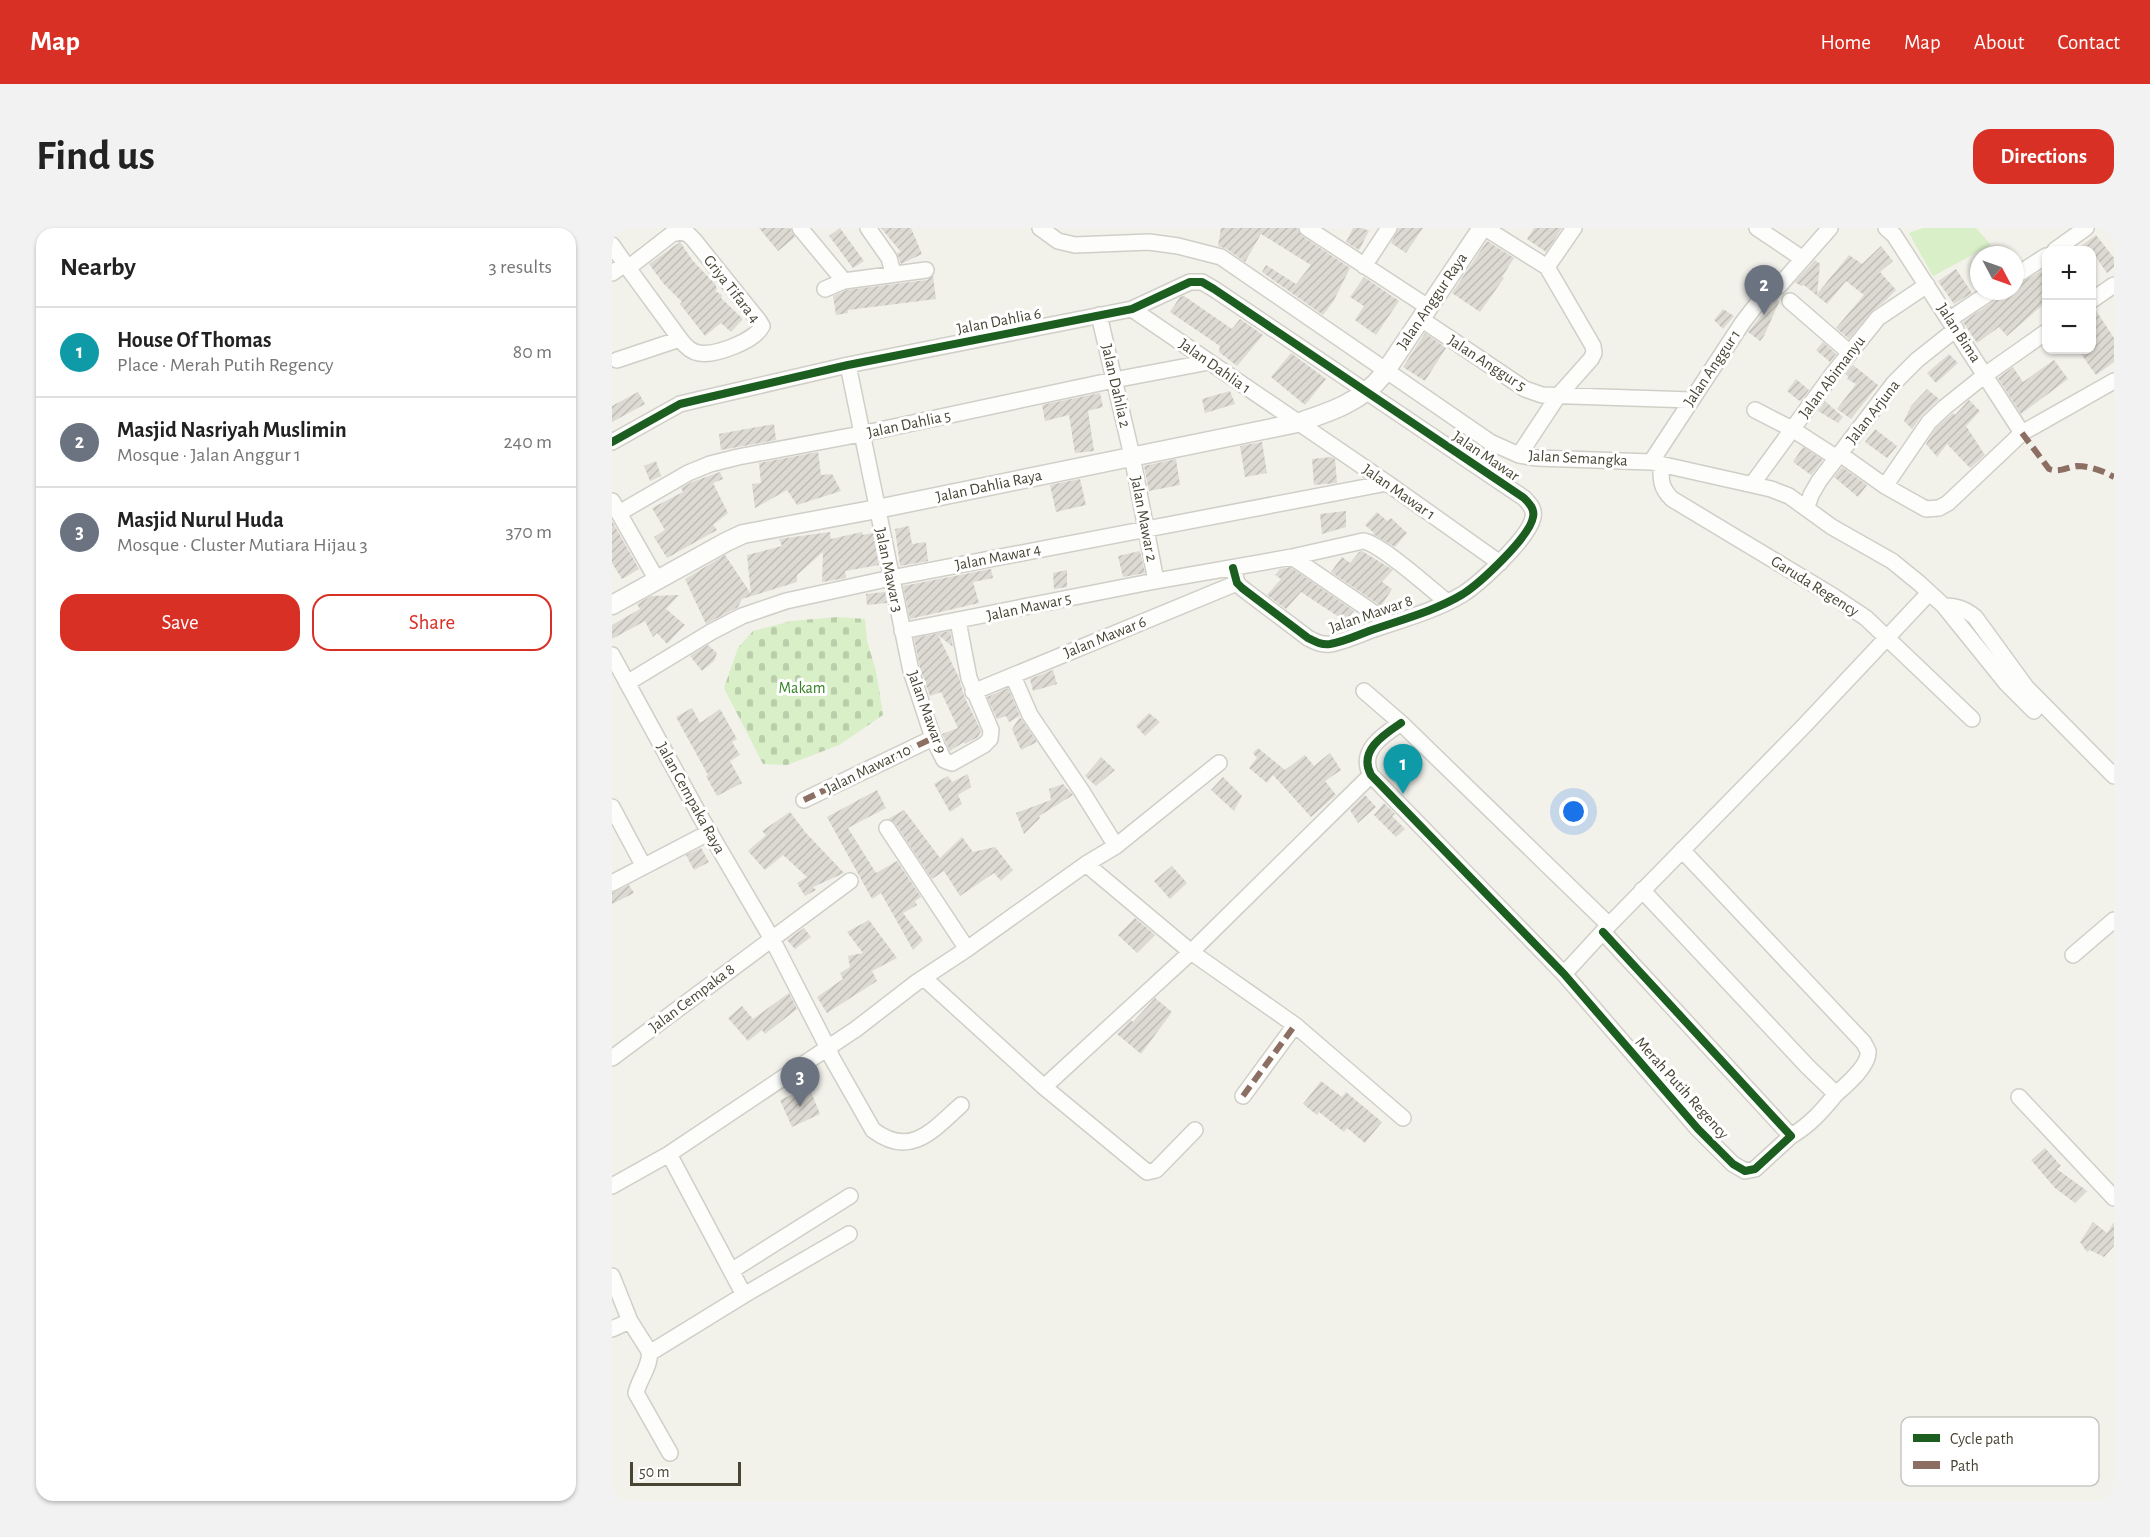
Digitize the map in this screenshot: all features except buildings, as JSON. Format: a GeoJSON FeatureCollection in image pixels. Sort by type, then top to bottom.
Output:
{"type":"FeatureCollection","features":[{"type":"Feature","properties":{"kind":"street"},"geometry":{"type":"LineString","coordinates":[[868,228],[885,252],[893,273]]}},
{"type":"Feature","properties":{"kind":"street"},"geometry":{"type":"LineString","coordinates":[[1040,228],[1058,241],[1075,245],[1149,242],[1178,246],[1221,257],[1377,381]]}},
{"type":"Feature","properties":{"kind":"street","name":"Jalan Anggur 5"},"geometry":{"type":"LineString","coordinates":[[1307,228],[1364,266],[1525,389],[1542,395],[1690,400]]}},
{"type":"Feature","properties":{"kind":"street"},"geometry":{"type":"LineString","coordinates":[[1364,266],[1389,228]]}},
{"type":"Feature","properties":{"kind":"street"},"geometry":{"type":"LineString","coordinates":[[1483,228],[1547,267],[1593,346],[1594,353],[1591,359],[1558,396],[1519,455]]}},
{"type":"Feature","properties":{"kind":"street","name":"Jalan Anggur Raya"},"geometry":{"type":"LineString","coordinates":[[1377,381],[1483,228]]}},
{"type":"Feature","properties":{"kind":"street"},"geometry":{"type":"LineString","coordinates":[[1547,267],[1574,228]]}},
{"type":"Feature","properties":{"kind":"street"},"geometry":{"type":"LineString","coordinates":[[1757,228],[1803,260]]}},
{"type":"Feature","properties":{"kind":"street","name":"Jalan Anggur 1"},"geometry":{"type":"LineString","coordinates":[[1656,463],[1690,400],[1743,322],[1767,291],[1779,286],[1830,228]]}},
{"type":"Feature","properties":{"kind":"street"},"geometry":{"type":"LineString","coordinates":[[2061,246],[2086,228]]}},
{"type":"Feature","properties":{"kind":"street"},"geometry":{"type":"LineString","coordinates":[[809,231],[844,281]]}},
{"type":"Feature","properties":{"kind":"street","name":"Jalan Bima"},"geometry":{"type":"LineString","coordinates":[[1890,231],[1953,324],[2022,433]]}},
{"type":"Feature","properties":{"kind":"street","name":"Griya Tifara 4"},"geometry":{"type":"LineString","coordinates":[[612,245],[621,268],[687,348],[697,353],[707,354],[752,338],[762,326],[688,234],[681,232],[672,234],[621,268]]}},
{"type":"Feature","properties":{"kind":"street"},"geometry":{"type":"LineString","coordinates":[[2024,270],[2042,259]]}},
{"type":"Feature","properties":{"kind":"street"},"geometry":{"type":"LineString","coordinates":[[825,289],[844,281],[926,270]]}},
{"type":"Feature","properties":{"kind":"street","name":"Jalan Dahlia 6"},"geometry":{"type":"LineString","coordinates":[[612,442],[680,404],[848,365],[1132,309],[1190,282],[1202,282],[1377,381]]}},
{"type":"Feature","properties":{"kind":"street","name":"Jalan Abimanyu"},"geometry":{"type":"LineString","coordinates":[[1753,483],[1878,318],[1927,285]]}},
{"type":"Feature","properties":{"kind":"street"},"geometry":{"type":"LineString","coordinates":[[2096,297],[2114,285]]}},
{"type":"Feature","properties":{"kind":"street","name":"Jalan Arjuna"},"geometry":{"type":"LineString","coordinates":[[1807,507],[1819,481],[1894,383],[1953,324],[1981,300]]}},
{"type":"Feature","properties":{"kind":"street"},"geometry":{"type":"LineString","coordinates":[[1790,301],[1850,353]]}},
{"type":"Feature","properties":{"kind":"street","name":"Jalan Dahlia 1"},"geometry":{"type":"LineString","coordinates":[[1132,309],[1297,423]]}},
{"type":"Feature","properties":{"kind":"street","name":"Jalan Dahlia 2"},"geometry":{"type":"LineString","coordinates":[[1099,315],[1132,456]]}},
{"type":"Feature","properties":{"kind":"street"},"geometry":{"type":"LineString","coordinates":[[1885,486],[1929,422],[1985,375],[2042,335]]}},
{"type":"Feature","properties":{"kind":"street"},"geometry":{"type":"LineString","coordinates":[[617,360],[680,339]]}},
{"type":"Feature","properties":{"kind":"street","name":"Jalan Dahlia 5"},"geometry":{"type":"LineString","coordinates":[[615,507],[710,464],[738,457],[1209,362]]}},
{"type":"Feature","properties":{"kind":"street","name":"Jalan Mawar 3"},"geometry":{"type":"LineString","coordinates":[[848,365],[902,631]]}},
{"type":"Feature","properties":{"kind":"street","name":"Jalan Dahlia Raya"},"geometry":{"type":"LineString","coordinates":[[612,605],[743,534],[877,509],[1297,423],[1337,410],[1377,381]]}},
{"type":"Feature","properties":{"kind":"street","name":"Jalan Semangka"},"geometry":{"type":"LineString","coordinates":[[1377,381],[1490,442],[1519,455],[1537,458],[1656,463],[1753,483],[1789,496],[1832,527],[1893,561],[1944,606]]}},
{"type":"Feature","properties":{"kind":"street","name":"Jalan Mawar"},"geometry":{"type":"LineString","coordinates":[[1377,381],[1530,503],[1533,517],[1529,528],[1500,563]]}},
{"type":"Feature","properties":{"kind":"street"},"geometry":{"type":"LineString","coordinates":[[1755,410],[1792,429],[1926,509],[1939,508],[1948,503],[2022,433],[2114,381]]}},
{"type":"Feature","properties":{"kind":"street","name":"Jalan Mawar 1"},"geometry":{"type":"LineString","coordinates":[[1297,423],[1500,563]]}},
{"type":"Feature","properties":{"kind":"street","name":"Jalan Mawar 2"},"geometry":{"type":"LineString","coordinates":[[1132,456],[1156,581]]}},
{"type":"Feature","properties":{"kind":"street","name":"Garuda Regency"},"geometry":{"type":"LineString","coordinates":[[1656,463],[1664,491],[1672,498],[1866,618],[1972,719]]}},
{"type":"Feature","properties":{"kind":"street","name":"Jalan Mawar 4"},"geometry":{"type":"LineString","coordinates":[[627,682],[711,632],[762,608],[786,601],[891,578],[1386,483]]}},
{"type":"Feature","properties":{"kind":"street"},"geometry":{"type":"LineString","coordinates":[[615,507],[657,580]]}},
{"type":"Feature","properties":{"kind":"street"},"geometry":{"type":"LineString","coordinates":[[1235,575],[1292,556],[1352,543],[1368,542],[1447,602]]}},
{"type":"Feature","properties":{"kind":"street"},"geometry":{"type":"LineString","coordinates":[[1292,556],[1390,624]]}},
{"type":"Feature","properties":{"kind":"street","name":"Jalan Mawar 8"},"geometry":{"type":"LineString","coordinates":[[1235,575],[1246,592],[1319,644],[1342,641],[1447,602],[1474,586],[1500,563]]}},
{"type":"Feature","properties":{"kind":"street","name":"Jalan Mawar 5"},"geometry":{"type":"LineString","coordinates":[[902,631],[1156,581],[1235,575]]}},
{"type":"Feature","properties":{"kind":"street","name":"Jalan Mawar 6"},"geometry":{"type":"LineString","coordinates":[[974,692],[1235,575]]}},
{"type":"Feature","properties":{"kind":"street"},"geometry":{"type":"LineString","coordinates":[[1564,974],[1929,593]]}},
{"type":"Feature","properties":{"kind":"street"},"geometry":{"type":"LineString","coordinates":[[1944,606],[2007,684],[2034,711]]}},
{"type":"Feature","properties":{"kind":"street"},"geometry":{"type":"LineString","coordinates":[[1944,606],[1966,610],[1975,617],[2026,687],[2114,776]]}},
{"type":"Feature","properties":{"kind":"street","name":"Jalan Mawar 9"},"geometry":{"type":"LineString","coordinates":[[902,631],[919,700],[933,738],[944,760],[952,763],[984,745],[990,739],[991,730],[974,692],[958,621]]}},
{"type":"Feature","properties":{"kind":"street","name":"Jalan Cempaka Raya"},"geometry":{"type":"LineString","coordinates":[[612,655],[772,939],[832,1058],[873,1130],[881,1137],[910,1142],[923,1138],[961,1105]]}},
{"type":"Feature","properties":{"kind":"street"},"geometry":{"type":"LineString","coordinates":[[1012,676],[1030,716],[1081,789],[1116,846]]}},
{"type":"Feature","properties":{"kind":"street"},"geometry":{"type":"LineString","coordinates":[[1364,691],[1401,723],[1606,929],[1791,1136]]}},
{"type":"Feature","properties":{"kind":"street"},"geometry":{"type":"LineString","coordinates":[[1044,1087],[1191,952],[1371,775],[1366,766],[1372,747],[1401,723]]}},
{"type":"Feature","properties":{"kind":"street","name":"Jalan Mawar 10"},"geometry":{"type":"LineString","coordinates":[[804,800],[933,738]]}},
{"type":"Feature","properties":{"kind":"street"},"geometry":{"type":"LineString","coordinates":[[612,1186],[669,1154],[828,1048],[1086,864],[1116,846],[1219,763]]}},
{"type":"Feature","properties":{"kind":"street","name":"Merah Putih Regency"},"geometry":{"type":"LineString","coordinates":[[1371,775],[1564,974],[1698,1129],[1733,1164],[1744,1171],[1755,1169],[1791,1136],[1804,1129],[1848,1084],[1867,1061],[1868,1051],[1864,1043],[1682,850]]}},
{"type":"Feature","properties":{"kind":"street"},"geometry":{"type":"LineString","coordinates":[[612,809],[643,866]]}},
{"type":"Feature","properties":{"kind":"street"},"geometry":{"type":"LineString","coordinates":[[887,828],[967,949]]}},
{"type":"Feature","properties":{"kind":"street"},"geometry":{"type":"LineString","coordinates":[[612,883],[710,832]]}},
{"type":"Feature","properties":{"kind":"street"},"geometry":{"type":"LineString","coordinates":[[1086,864],[1191,952],[1294,1024],[1403,1118]]}},
{"type":"Feature","properties":{"kind":"street","name":"Jalan Cempaka 8"},"geometry":{"type":"LineString","coordinates":[[612,1058],[850,881]]}},
{"type":"Feature","properties":{"kind":"street"},"geometry":{"type":"LineString","coordinates":[[1642,890],[1836,1094]]}},
{"type":"Feature","properties":{"kind":"street"},"geometry":{"type":"LineString","coordinates":[[2073,955],[2114,920]]}},
{"type":"Feature","properties":{"kind":"street"},"geometry":{"type":"LineString","coordinates":[[924,978],[1044,1087],[1147,1172],[1156,1170],[1195,1130]]}},
{"type":"Feature","properties":{"kind":"street"},"geometry":{"type":"LineString","coordinates":[[1243,1095],[1294,1024]]}},
{"type":"Feature","properties":{"kind":"street"},"geometry":{"type":"LineString","coordinates":[[2019,1097],[2114,1198]]}},
{"type":"Feature","properties":{"kind":"street"},"geometry":{"type":"LineString","coordinates":[[669,1154],[744,1294]]}},
{"type":"Feature","properties":{"kind":"street"},"geometry":{"type":"LineString","coordinates":[[731,1270],[850,1196]]}},
{"type":"Feature","properties":{"kind":"street"},"geometry":{"type":"LineString","coordinates":[[649,1351],[653,1351],[744,1294],[849,1234]]}},
{"type":"Feature","properties":{"kind":"street"},"geometry":{"type":"LineString","coordinates":[[612,1276],[630,1322],[649,1351],[651,1359],[638,1382],[636,1393],[670,1453]]}},
{"type":"Feature","properties":{"kind":"street"},"geometry":{"type":"LineString","coordinates":[[612,1329],[630,1322]]}},
{"type":"Feature","properties":{"kind":"green space"},"geometry":{"type":"Polygon","coordinates":[[[1923,228],[1976,228],[1991,245],[1970,246],[1970,256],[1933,276],[1909,233],[1923,228]]]}},
{"type":"Feature","properties":{"kind":"green space","name":"Makam"},"geometry":{"type":"Polygon","coordinates":[[[838,617],[865,619],[867,641],[876,671],[883,715],[839,745],[787,765],[763,764],[724,688],[738,648],[753,631],[791,621],[838,617]]]}},
{"type":"Feature","properties":{"kind":"marked path"},"geometry":{"type":"LineString","coordinates":[[2022,433],[2049,469],[2060,470],[2082,466],[2114,477]]}},
{"type":"Feature","properties":{"kind":"marked path"},"geometry":{"type":"LineString","coordinates":[[804,800],[933,738]]}},
{"type":"Feature","properties":{"kind":"marked path"},"geometry":{"type":"LineString","coordinates":[[1243,1096],[1295,1025]]}},
{"type":"Feature","properties":{"kind":"cycle path"},"geometry":{"type":"LineString","coordinates":[[612,442],[680,404],[848,365],[1132,309],[1190,282],[1202,282],[1524,498],[1533,511],[1530,526],[1514,547],[1492,570],[1463,594],[1429,610],[1330,644],[1321,644],[1308,638],[1242,588],[1237,583],[1233,568]]}},
{"type":"Feature","properties":{"kind":"cycle path"},"geometry":{"type":"LineString","coordinates":[[1401,723],[1374,744],[1368,758],[1371,775],[1564,974],[1698,1129],[1733,1164],[1745,1171],[1755,1169],[1791,1136],[1603,932]]}},
{"type":"Feature","properties":{"kind":"place","name":"Masjid Nasriyah Muslimin"},"geometry":{"type":"Point","coordinates":[1764,315]}},
{"type":"Feature","properties":{"kind":"place","name":"House Of Thomas"},"geometry":{"type":"Point","coordinates":[1403,794]}},
{"type":"Feature","properties":{"kind":"place","name":"Masjid Nurul Huda"},"geometry":{"type":"Point","coordinates":[800,1107]}}]}
